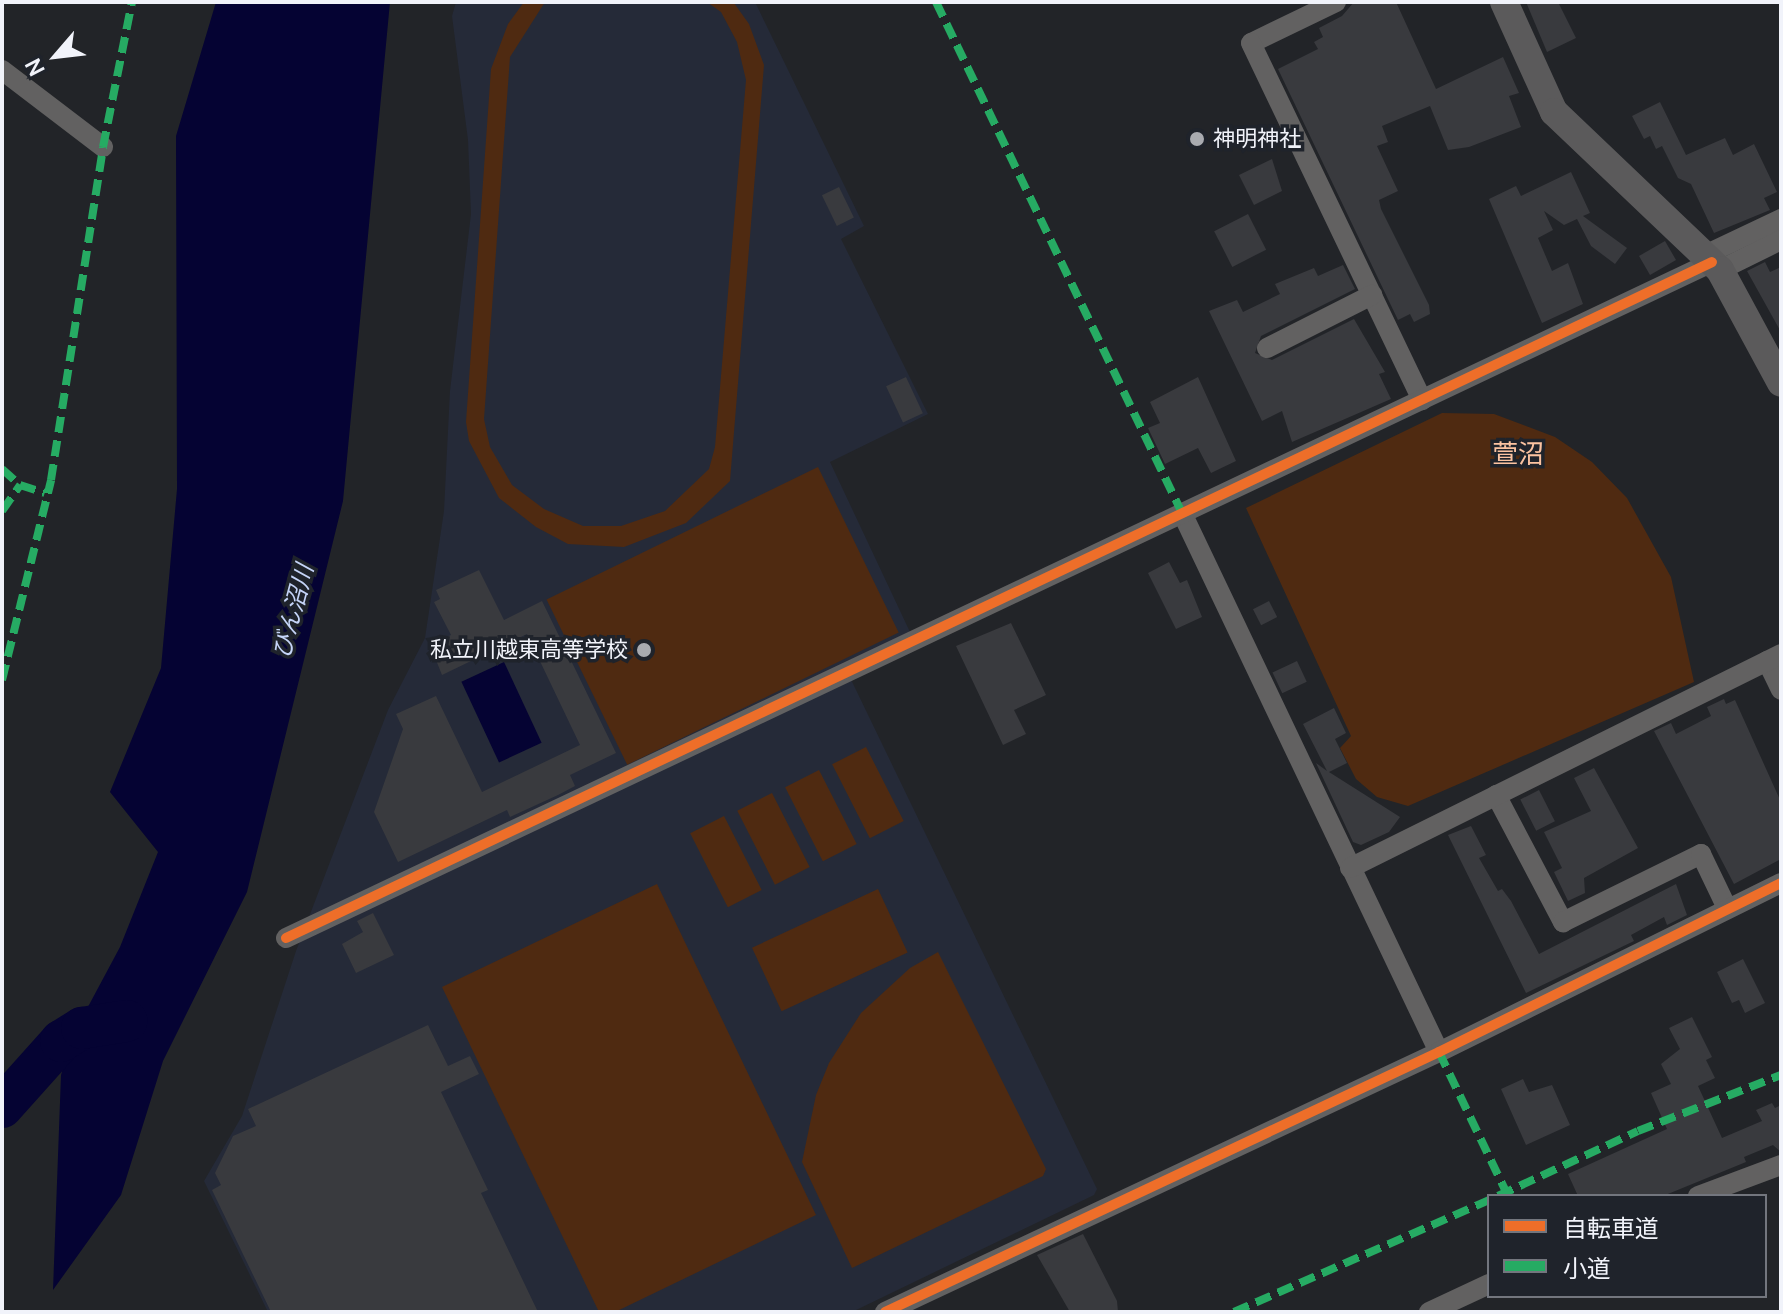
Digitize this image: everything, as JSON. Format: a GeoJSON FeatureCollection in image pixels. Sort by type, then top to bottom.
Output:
{"type":"FeatureCollection","features":[{"type":"Feature","properties":{"kind":"street"},"geometry":{"type":"LineString","coordinates":[[1336,2],[1251,43],[1422,400]]}},
{"type":"Feature","properties":{"kind":"street"},"geometry":{"type":"LineString","coordinates":[[1504,2],[1546,96],[1567,128],[1658,206],[1712,262],[1781,383]]}},
{"type":"Feature","properties":{"kind":"street"},"geometry":{"type":"LineString","coordinates":[[2,70],[103,147]]}},
{"type":"Feature","properties":{"kind":"street"},"geometry":{"type":"LineString","coordinates":[[286,938],[1778,231]]}},
{"type":"Feature","properties":{"kind":"street"},"geometry":{"type":"LineString","coordinates":[[1267,348],[1372,295]]}},
{"type":"Feature","properties":{"kind":"street"},"geometry":{"type":"LineString","coordinates":[[1183,515],[1439,1052]]}},
{"type":"Feature","properties":{"kind":"street"},"geometry":{"type":"LineString","coordinates":[[1350,868],[1774,658],[1781,690]]}},
{"type":"Feature","properties":{"kind":"street"},"geometry":{"type":"LineString","coordinates":[[1496,795],[1563,922],[1701,854],[1727,908]]}},
{"type":"Feature","properties":{"kind":"street"},"geometry":{"type":"LineString","coordinates":[[885,1312],[1439,1052],[1781,883]]}},
{"type":"Feature","properties":{"kind":"street"},"geometry":{"type":"LineString","coordinates":[[1703,1194],[1781,1165]]}},
{"type":"Feature","properties":{"kind":"street"},"geometry":{"type":"LineString","coordinates":[[1429,1312],[1487,1285]]}},
{"type":"Feature","properties":{"kind":"shaded area","name":"私立川越東高等学校"},"geometry":{"type":"Polygon","coordinates":[[[456,2],[755,2],[864,226],[841,239],[928,414],[830,462],[910,632],[843,663],[1097,1189],[1094,1195],[852,1312],[268,1312],[204,1181],[242,1116],[296,951],[388,710],[425,638],[444,511],[450,391],[471,214],[468,140],[452,16],[456,2]]]}},
{"type":"Feature","properties":{"kind":"shaded area"},"geometry":{"type":"Polygon","coordinates":[[[524,2],[545,2],[510,57],[484,419],[490,447],[512,485],[544,509],[583,526],[621,526],[665,511],[709,469],[715,447],[746,80],[737,42],[721,12],[707,2],[734,3],[749,24],[764,65],[730,481],[686,523],[624,547],[568,544],[536,527],[499,498],[469,441],[466,422],[491,69],[508,24],[524,2]]]}},
{"type":"Feature","properties":{"kind":"shaded area"},"geometry":{"type":"Polygon","coordinates":[[[1442,413],[1494,414],[1555,437],[1592,462],[1627,498],[1671,577],[1694,682],[1408,806],[1377,797],[1356,779],[1340,748],[1351,736],[1246,508],[1442,413]]]}},
{"type":"Feature","properties":{"kind":"shaded area"},"geometry":{"type":"Polygon","coordinates":[[[818,467],[899,632],[627,765],[547,599],[818,467]]]}},
{"type":"Feature","properties":{"kind":"shaded area"},"geometry":{"type":"Polygon","coordinates":[[[866,747],[904,821],[870,838],[832,764],[866,747]]]}},
{"type":"Feature","properties":{"kind":"shaded area"},"geometry":{"type":"Polygon","coordinates":[[[819,770],[857,844],[823,861],[785,787],[819,770]]]}},
{"type":"Feature","properties":{"kind":"shaded area"},"geometry":{"type":"Polygon","coordinates":[[[772,793],[810,867],[775,885],[737,811],[772,793]]]}},
{"type":"Feature","properties":{"kind":"shaded area"},"geometry":{"type":"Polygon","coordinates":[[[724,816],[762,890],[728,907],[690,833],[724,816]]]}},
{"type":"Feature","properties":{"kind":"shaded area"},"geometry":{"type":"Polygon","coordinates":[[[657,884],[816,1215],[615,1312],[599,1312],[442,987],[657,884]]]}},
{"type":"Feature","properties":{"kind":"shaded area"},"geometry":{"type":"Polygon","coordinates":[[[878,889],[908,952],[782,1011],[752,948],[878,889]]]}},
{"type":"Feature","properties":{"kind":"shaded area"},"geometry":{"type":"Polygon","coordinates":[[[938,952],[1046,1169],[1043,1176],[852,1268],[802,1162],[816,1095],[829,1063],[861,1013],[910,968],[938,952]]]}},
{"type":"Feature","properties":{"kind":"water"},"geometry":{"type":"Polygon","coordinates":[[[216,2],[390,2],[343,501],[247,892],[163,1061],[121,1195],[53,1290],[61,1075],[74,1033],[120,947],[158,852],[110,792],[161,668],[177,489],[176,136],[216,2]]]}},
{"type":"Feature","properties":{"kind":"water"},"geometry":{"type":"Polygon","coordinates":[[[504,662],[542,743],[499,763],[461,682],[504,662]]]}},
{"type":"Feature","properties":{"kind":"building"},"geometry":{"type":"Polygon","coordinates":[[[1354,2],[1396,2],[1436,89],[1503,57],[1519,93],[1509,96],[1521,127],[1469,147],[1448,150],[1430,106],[1382,126],[1388,142],[1377,146],[1398,191],[1379,200],[1381,209],[1429,305],[1430,314],[1414,322],[1410,314],[1398,320],[1278,69],[1318,49],[1314,42],[1323,37],[1319,28],[1342,16],[1354,2]]]}},
{"type":"Feature","properties":{"kind":"building"},"geometry":{"type":"Polygon","coordinates":[[[1526,2],[1558,2],[1576,38],[1547,52],[1526,2]]]}},
{"type":"Feature","properties":{"kind":"building"},"geometry":{"type":"Polygon","coordinates":[[[1660,102],[1686,155],[1725,138],[1733,155],[1754,144],[1777,192],[1764,198],[1770,210],[1714,233],[1691,184],[1678,178],[1662,146],[1656,149],[1650,136],[1644,139],[1632,116],[1660,102]]]}},
{"type":"Feature","properties":{"kind":"building"},"geometry":{"type":"Polygon","coordinates":[[[1272,159],[1282,191],[1254,205],[1239,175],[1272,159]]]}},
{"type":"Feature","properties":{"kind":"building"},"geometry":{"type":"Polygon","coordinates":[[[1571,172],[1590,213],[1583,216],[1627,248],[1615,264],[1591,246],[1577,219],[1564,225],[1544,211],[1553,230],[1538,238],[1552,271],[1568,263],[1583,304],[1542,323],[1489,199],[1516,186],[1521,196],[1571,172]]]}},
{"type":"Feature","properties":{"kind":"building"},"geometry":{"type":"Polygon","coordinates":[[[839,187],[854,218],[837,226],[822,195],[839,187]]]}},
{"type":"Feature","properties":{"kind":"building"},"geometry":{"type":"Polygon","coordinates":[[[1248,214],[1266,250],[1232,267],[1214,231],[1248,214]]]}},
{"type":"Feature","properties":{"kind":"building"},"geometry":{"type":"Polygon","coordinates":[[[1665,241],[1676,260],[1650,275],[1639,256],[1665,241]]]}},
{"type":"Feature","properties":{"kind":"building"},"geometry":{"type":"Polygon","coordinates":[[[1765,262],[1770,272],[1781,267],[1781,332],[1747,271],[1765,262]]]}},
{"type":"Feature","properties":{"kind":"building"},"geometry":{"type":"Polygon","coordinates":[[[1343,265],[1355,289],[1261,336],[1255,353],[1272,360],[1354,319],[1385,372],[1379,374],[1391,399],[1292,442],[1282,411],[1262,421],[1209,311],[1237,300],[1243,312],[1280,294],[1275,284],[1314,268],[1318,276],[1343,265]]]}},
{"type":"Feature","properties":{"kind":"building"},"geometry":{"type":"Polygon","coordinates":[[[906,377],[923,413],[903,423],[886,386],[906,377]]]}},
{"type":"Feature","properties":{"kind":"building"},"geometry":{"type":"Polygon","coordinates":[[[1198,377],[1236,461],[1211,473],[1198,448],[1165,464],[1148,428],[1160,423],[1150,402],[1198,377]]]}},
{"type":"Feature","properties":{"kind":"building"},"geometry":{"type":"Polygon","coordinates":[[[1169,562],[1180,583],[1187,580],[1202,617],[1176,629],[1148,573],[1169,562]]]}},
{"type":"Feature","properties":{"kind":"building"},"geometry":{"type":"Polygon","coordinates":[[[479,570],[504,620],[542,601],[616,753],[570,775],[575,786],[558,795],[510,817],[507,810],[398,862],[374,812],[403,729],[396,714],[436,696],[482,792],[580,745],[527,634],[442,675],[430,645],[451,635],[434,602],[440,599],[436,590],[479,570]]]}},
{"type":"Feature","properties":{"kind":"building"},"geometry":{"type":"Polygon","coordinates":[[[1269,601],[1277,617],[1261,625],[1253,609],[1269,601]]]}},
{"type":"Feature","properties":{"kind":"building"},"geometry":{"type":"Polygon","coordinates":[[[1011,623],[1046,695],[1014,710],[1026,734],[1003,745],[956,646],[1011,623]]]}},
{"type":"Feature","properties":{"kind":"building"},"geometry":{"type":"Polygon","coordinates":[[[1297,661],[1307,682],[1282,693],[1273,672],[1297,661]]]}},
{"type":"Feature","properties":{"kind":"building"},"geometry":{"type":"Polygon","coordinates":[[[1724,699],[1726,704],[1735,700],[1781,802],[1781,859],[1734,884],[1654,731],[1671,723],[1676,734],[1711,716],[1707,707],[1724,699]]]}},
{"type":"Feature","properties":{"kind":"building"},"geometry":{"type":"Polygon","coordinates":[[[1334,708],[1346,733],[1335,739],[1347,763],[1329,772],[1400,817],[1389,832],[1361,845],[1353,842],[1316,763],[1327,771],[1303,724],[1334,708]]]}},
{"type":"Feature","properties":{"kind":"building"},"geometry":{"type":"Polygon","coordinates":[[[1594,768],[1638,848],[1584,878],[1585,893],[1568,901],[1554,872],[1562,868],[1544,832],[1591,811],[1574,778],[1594,768]]]}},
{"type":"Feature","properties":{"kind":"building"},"geometry":{"type":"Polygon","coordinates":[[[1539,790],[1555,821],[1536,831],[1520,800],[1539,790]]]}},
{"type":"Feature","properties":{"kind":"building"},"geometry":{"type":"Polygon","coordinates":[[[1471,826],[1486,855],[1479,858],[1498,891],[1502,889],[1511,901],[1539,954],[1676,884],[1687,915],[1667,925],[1664,917],[1631,935],[1634,941],[1526,993],[1448,835],[1471,826]]]}},
{"type":"Feature","properties":{"kind":"building"},"geometry":{"type":"Polygon","coordinates":[[[373,913],[394,955],[356,973],[342,944],[363,932],[357,921],[373,913]]]}},
{"type":"Feature","properties":{"kind":"building"},"geometry":{"type":"Polygon","coordinates":[[[1743,959],[1765,1003],[1745,1013],[1739,1000],[1732,1003],[1717,972],[1743,959]]]}},
{"type":"Feature","properties":{"kind":"building"},"geometry":{"type":"Polygon","coordinates":[[[1692,1017],[1712,1057],[1706,1060],[1715,1078],[1698,1086],[1722,1138],[1762,1121],[1756,1110],[1772,1103],[1775,1108],[1781,1105],[1781,1152],[1773,1145],[1744,1157],[1746,1162],[1668,1194],[1577,1194],[1568,1174],[1667,1129],[1651,1093],[1671,1084],[1661,1064],[1680,1049],[1669,1028],[1692,1017]]]}},
{"type":"Feature","properties":{"kind":"building"},"geometry":{"type":"Polygon","coordinates":[[[428,1025],[448,1066],[470,1056],[479,1074],[441,1092],[488,1190],[481,1193],[538,1312],[271,1312],[212,1190],[221,1185],[215,1173],[233,1136],[256,1126],[248,1109],[428,1025]]]}},
{"type":"Feature","properties":{"kind":"building"},"geometry":{"type":"Polygon","coordinates":[[[1523,1079],[1529,1092],[1552,1085],[1570,1125],[1526,1145],[1501,1089],[1523,1079]]]}},
{"type":"Feature","properties":{"kind":"building"},"geometry":{"type":"Polygon","coordinates":[[[1083,1234],[1117,1301],[1118,1312],[1070,1312],[1037,1255],[1083,1234]]]}},
{"type":"Feature","properties":{"kind":"waterway","name":"びん沼川"},"geometry":{"type":"LineString","coordinates":[[2,1107],[61,1041],[82,1028],[126,1021]]}},
{"type":"Feature","properties":{"kind":"marked path"},"geometry":{"type":"LineString","coordinates":[[2,680],[51,480],[103,147],[132,2]]}},
{"type":"Feature","properties":{"kind":"marked path"},"geometry":{"type":"LineString","coordinates":[[936,2],[1183,515]]}},
{"type":"Feature","properties":{"kind":"marked path"},"geometry":{"type":"LineString","coordinates":[[2,469],[20,485],[45,493]]}},
{"type":"Feature","properties":{"kind":"marked path"},"geometry":{"type":"LineString","coordinates":[[2,511],[20,485]]}},
{"type":"Feature","properties":{"kind":"marked path"},"geometry":{"type":"LineString","coordinates":[[1439,1052],[1506,1192]]}},
{"type":"Feature","properties":{"kind":"marked path"},"geometry":{"type":"LineString","coordinates":[[1502,1194],[1638,1131],[1781,1075]]}},
{"type":"Feature","properties":{"kind":"marked path"},"geometry":{"type":"LineString","coordinates":[[1234,1312],[1487,1201]]}},
{"type":"Feature","properties":{"kind":"cycle path"},"geometry":{"type":"LineString","coordinates":[[286,938],[1712,262]]}},
{"type":"Feature","properties":{"kind":"cycle path"},"geometry":{"type":"LineString","coordinates":[[885,1312],[1439,1052],[1781,883]]}},
{"type":"Feature","properties":{"kind":"place","name":"神明神社"},"geometry":{"type":"Point","coordinates":[1197,139]}},
{"type":"Feature","properties":{"kind":"place","name":"私立川越東高等学校"},"geometry":{"type":"Point","coordinates":[644,650]}},
{"type":"Feature","properties":{"kind":"district","name":"萱沼"},"geometry":{"type":"Point","coordinates":[1518,454]}}]}
